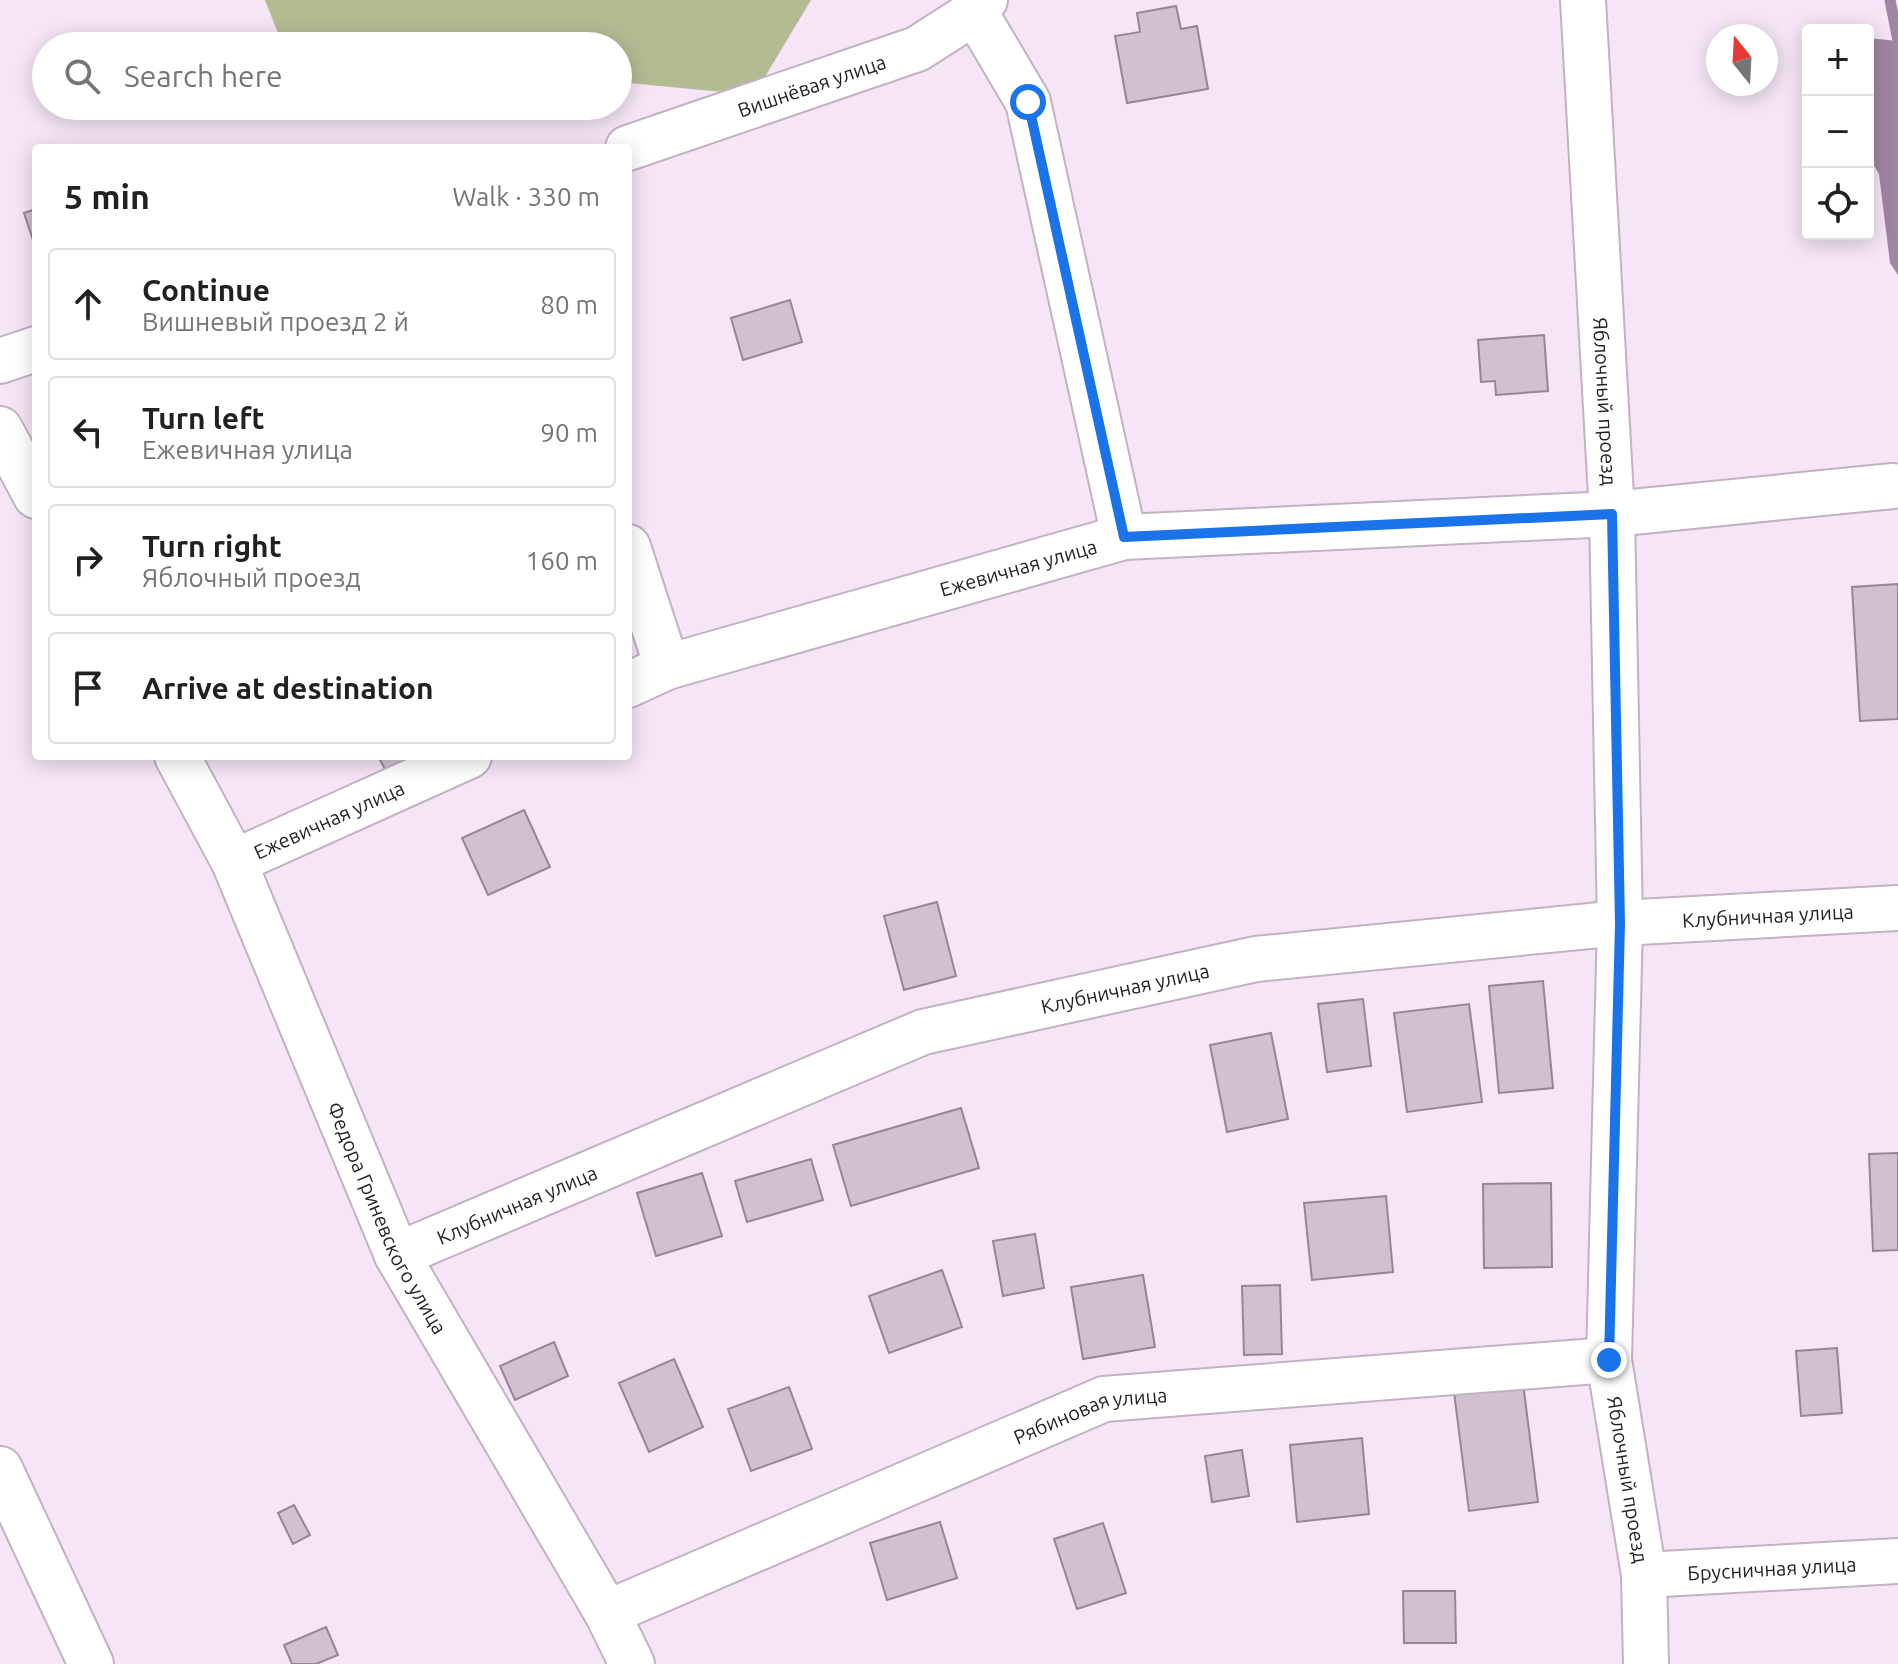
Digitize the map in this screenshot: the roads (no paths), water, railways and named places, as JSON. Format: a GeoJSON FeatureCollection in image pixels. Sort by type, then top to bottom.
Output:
{"type":"FeatureCollection","features":[{"type":"Feature","properties":{"kind":"street","name":"Яблочный проезд"},"geometry":{"type":"LineString","coordinates":[[1583,0],[1612,514],[1620,923],[1609,1360],[1644,1575],[1646,1664]]}},
{"type":"Feature","properties":{"kind":"street","name":"Вишнёвая улица"},"geometry":{"type":"LineString","coordinates":[[632,147],[917,49],[980,6]]}},
{"type":"Feature","properties":{"kind":"street"},"geometry":{"type":"LineString","coordinates":[[980,6],[1028,102],[1124,537]]}},
{"type":"Feature","properties":{"kind":"street"},"geometry":{"type":"LineString","coordinates":[[0,361],[32,350]]}},
{"type":"Feature","properties":{"kind":"street"},"geometry":{"type":"LineString","coordinates":[[0,429],[32,489]]}},
{"type":"Feature","properties":{"kind":"street","name":"Ежевичная улица"},"geometry":{"type":"LineString","coordinates":[[647,676],[1124,537],[1612,514],[1893,486]]}},
{"type":"Feature","properties":{"kind":"street"},"geometry":{"type":"LineString","coordinates":[[632,574],[647,676]]}},
{"type":"Feature","properties":{"kind":"street","name":"Федора Гриневского улица"},"geometry":{"type":"LineString","coordinates":[[179,760],[234,862],[397,1255],[607,1613],[632,1664]]}},
{"type":"Feature","properties":{"kind":"street","name":"Ежевичная улица"},"geometry":{"type":"LineString","coordinates":[[234,862],[460,760]]}},
{"type":"Feature","properties":{"kind":"street","name":"Клубничная улица"},"geometry":{"type":"LineString","coordinates":[[397,1255],[923,1032],[1256,959],[1620,923],[1898,908]]}},
{"type":"Feature","properties":{"kind":"street","name":"Рябиновая улица"},"geometry":{"type":"LineString","coordinates":[[607,1613],[1104,1399],[1609,1360]]}},
{"type":"Feature","properties":{"kind":"street"},"geometry":{"type":"LineString","coordinates":[[0,1469],[91,1664]]}},
{"type":"Feature","properties":{"kind":"street","name":"Брусничная улица"},"geometry":{"type":"LineString","coordinates":[[1644,1575],[1898,1561]]}},
{"type":"Feature","properties":{"kind":"waterway"},"geometry":{"type":"LineString","coordinates":[[1890,0],[1898,41]]}}]}
